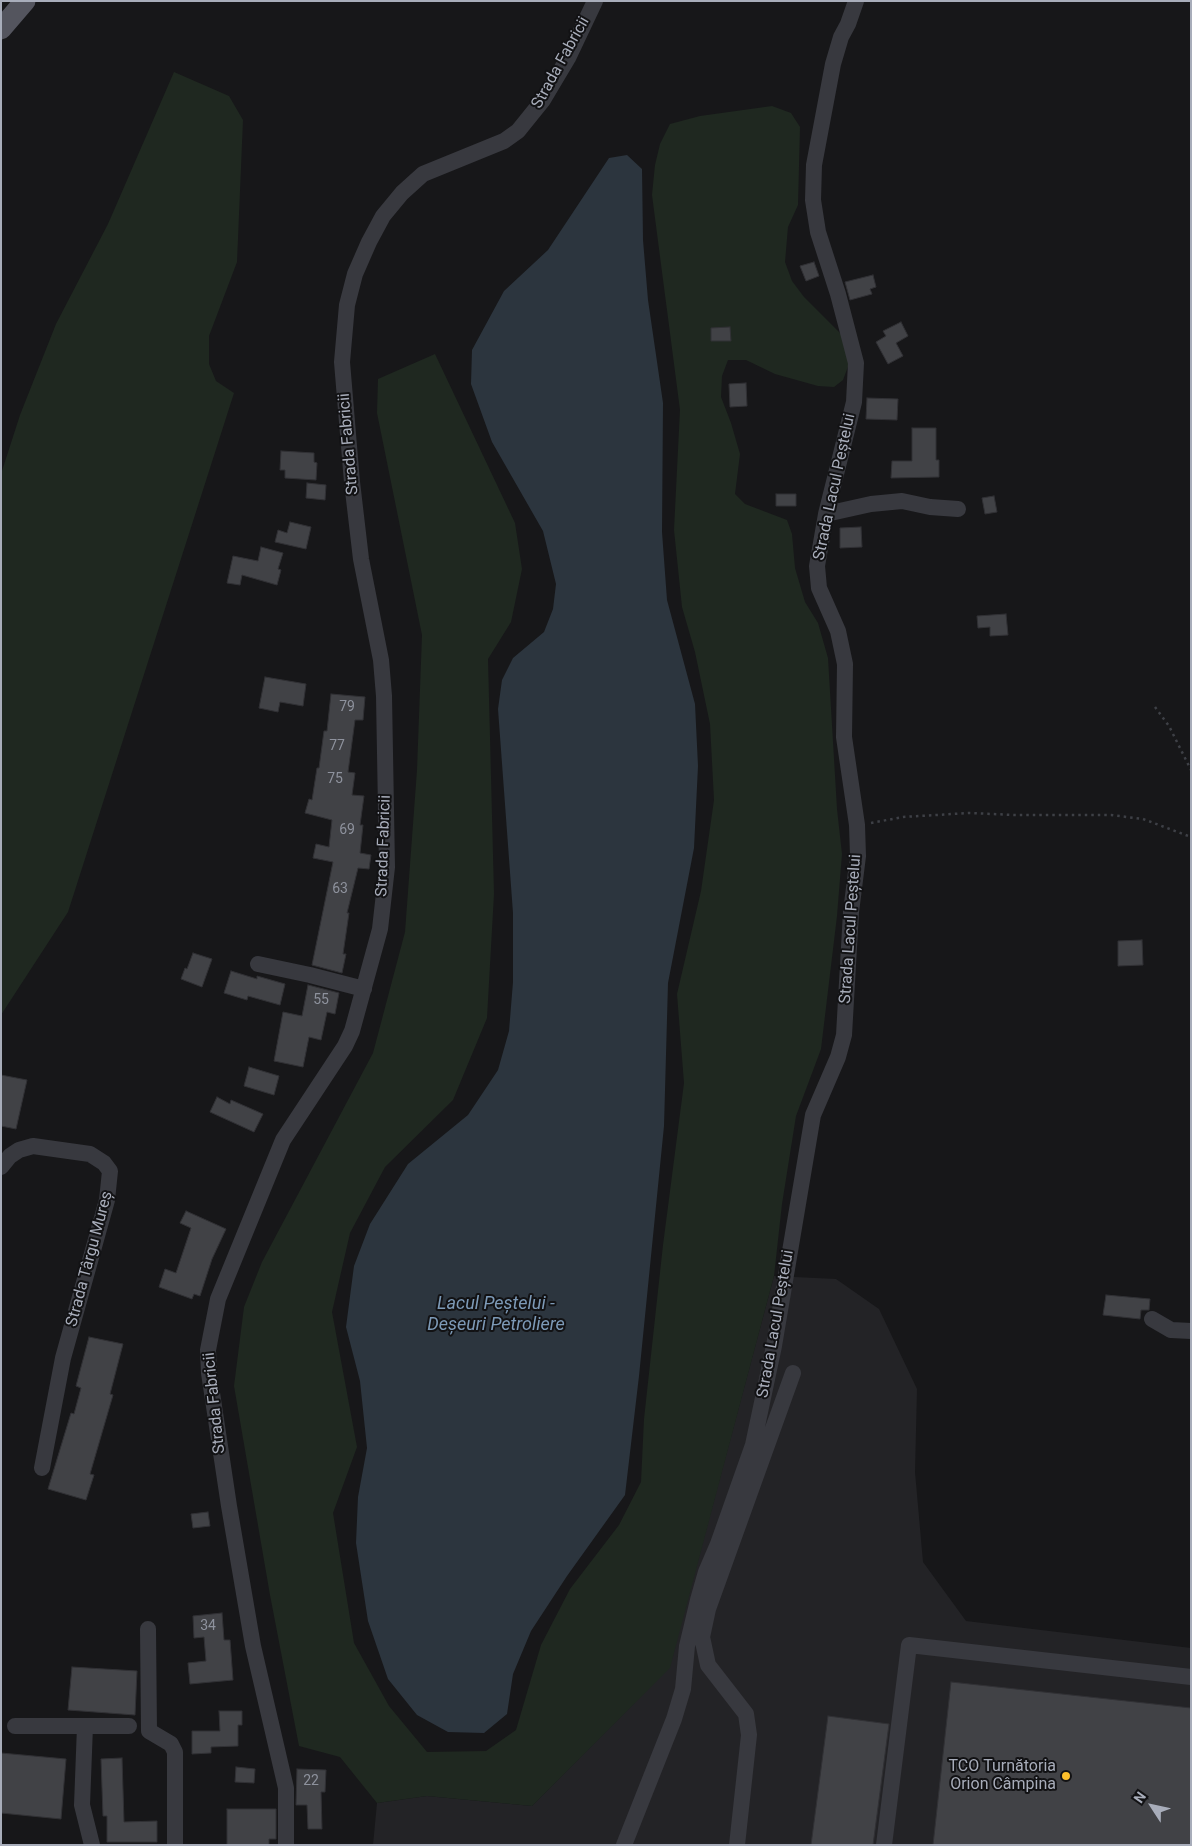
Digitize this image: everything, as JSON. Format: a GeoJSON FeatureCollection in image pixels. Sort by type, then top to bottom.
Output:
{"type":"FeatureCollection","features":[{"type":"Feature","properties":{"kind":"main road"},"geometry":{"type":"LineString","coordinates":[[1,29],[25,1]]}},
{"type":"Feature","properties":{"kind":"street","name":"Strada Fabricii"},"geometry":{"type":"LineString","coordinates":[[286,1845],[286,1788],[253,1646],[208,1373],[208,1350],[218,1299],[283,1140],[345,1046],[352,1031],[380,929],[386,867],[386,738],[382,660],[361,558],[352,473],[342,362],[347,305],[355,274],[383,216],[402,193],[423,174],[504,142],[518,132],[543,100],[568,58],[595,1]]}},
{"type":"Feature","properties":{"kind":"street","name":"Strada Lacul Peștelui"},"geometry":{"type":"LineString","coordinates":[[624,1845],[674,1719],[683,1690],[687,1646],[706,1572],[722,1535],[753,1445],[774,1346],[813,1114],[838,1057],[844,1035],[851,912],[858,856],[857,825],[844,737],[845,664],[838,631],[819,588],[817,566],[826,514],[854,402],[856,363],[838,294],[818,232],[813,200],[814,165],[833,64],[840,37],[848,24],[856,1]]}},
{"type":"Feature","properties":{"kind":"street"},"geometry":{"type":"LineString","coordinates":[[826,514],[871,504],[902,501],[930,507],[958,509]]}},
{"type":"Feature","properties":{"kind":"street"},"geometry":{"type":"LineString","coordinates":[[258,964],[364,989]]}},
{"type":"Feature","properties":{"kind":"street","name":"Strada Târgu Mureș"},"geometry":{"type":"LineString","coordinates":[[1,1167],[18,1150],[33,1146],[73,1150],[90,1154],[104,1163],[110,1171],[107,1200],[63,1358],[42,1468]]}},
{"type":"Feature","properties":{"kind":"street"},"geometry":{"type":"LineString","coordinates":[[1152,1318],[1171,1330],[1191,1331]]}},
{"type":"Feature","properties":{"kind":"street"},"geometry":{"type":"LineString","coordinates":[[737,1845],[749,1735],[746,1714],[708,1665],[702,1637],[708,1610],[794,1373]]}},
{"type":"Feature","properties":{"kind":"street"},"geometry":{"type":"LineString","coordinates":[[148,1628],[150,1731],[171,1744],[175,1752],[175,1845]]}},
{"type":"Feature","properties":{"kind":"street"},"geometry":{"type":"LineString","coordinates":[[884,1845],[909,1645],[1191,1677]]}},
{"type":"Feature","properties":{"kind":"street"},"geometry":{"type":"LineString","coordinates":[[15,1726],[128,1726]]}},
{"type":"Feature","properties":{"kind":"street"},"geometry":{"type":"LineString","coordinates":[[85,1726],[82,1805],[92,1845]]}},
{"type":"Feature","properties":{"kind":"path"},"geometry":{"type":"LineString","coordinates":[[1155,707],[1169,726],[1191,770]]}},
{"type":"Feature","properties":{"kind":"path"},"geometry":{"type":"LineString","coordinates":[[857,825],[903,817],[968,813],[1112,815],[1143,819],[1191,837]]}},
{"type":"Feature","properties":{"kind":"shaded area"},"geometry":{"type":"Polygon","coordinates":[[[174,72],[229,96],[243,120],[237,262],[209,336],[209,364],[216,381],[234,393],[68,912],[1,1015],[1,474],[20,415],[56,324],[108,224],[174,72]]]}},
{"type":"Feature","properties":{"kind":"shaded area"},"geometry":{"type":"Polygon","coordinates":[[[772,106],[791,113],[800,127],[798,205],[788,227],[785,262],[792,281],[804,297],[841,334],[849,364],[843,380],[834,387],[818,386],[775,374],[746,360],[728,360],[722,376],[721,397],[740,454],[735,494],[745,504],[787,520],[792,534],[795,568],[805,602],[818,623],[828,658],[837,809],[842,854],[837,916],[821,1049],[796,1116],[782,1204],[774,1276],[670,1668],[532,1806],[427,1796],[377,1803],[340,1757],[299,1746],[270,1595],[234,1386],[244,1307],[262,1262],[373,1053],[405,932],[417,770],[422,635],[377,413],[378,379],[435,354],[515,523],[522,569],[511,622],[488,659],[494,894],[487,1018],[453,1100],[385,1167],[350,1233],[332,1312],[357,1447],[333,1513],[354,1643],[389,1706],[427,1752],[486,1751],[516,1730],[541,1645],[570,1589],[619,1525],[641,1482],[644,1419],[663,1245],[684,1083],[677,994],[701,891],[714,800],[710,724],[695,652],[682,607],[674,530],[680,410],[652,195],[655,165],[660,144],[670,124],[700,116],[772,106]]]}},
{"type":"Feature","properties":{"kind":"shaded area"},"geometry":{"type":"Polygon","coordinates":[[[774,1276],[836,1279],[879,1309],[917,1389],[915,1472],[923,1562],[966,1621],[1191,1648],[1191,1845],[373,1845],[377,1803],[427,1796],[532,1806],[669,1668],[774,1276]]]}},
{"type":"Feature","properties":{"kind":"water","name":"Lacul Peștelui - Deșeuri Petroliere"},"geometry":{"type":"Polygon","coordinates":[[[627,155],[642,169],[643,240],[648,300],[663,403],[662,532],[667,600],[695,704],[698,766],[694,848],[668,983],[664,1126],[639,1376],[625,1495],[567,1576],[531,1631],[513,1674],[507,1714],[484,1733],[448,1732],[417,1715],[388,1679],[368,1621],[356,1543],[358,1497],[367,1448],[360,1381],[346,1327],[354,1266],[370,1224],[408,1164],[468,1115],[498,1070],[509,1031],[513,982],[513,913],[498,709],[502,680],[513,658],[544,632],[553,609],[556,584],[543,531],[492,442],[471,384],[472,350],[504,291],[548,250],[609,158],[627,155]]]}},
{"type":"Feature","properties":{"kind":"building"},"geometry":{"type":"Polygon","coordinates":[[[814,262],[819,276],[806,281],[800,266],[814,262]]]}},
{"type":"Feature","properties":{"kind":"building"},"geometry":{"type":"Polygon","coordinates":[[[873,275],[876,287],[870,289],[872,294],[850,300],[845,282],[873,275]]]}},
{"type":"Feature","properties":{"kind":"building"},"geometry":{"type":"Polygon","coordinates":[[[901,322],[908,336],[896,343],[903,356],[888,364],[876,342],[886,336],[883,331],[901,322]]]}},
{"type":"Feature","properties":{"kind":"building"},"geometry":{"type":"Polygon","coordinates":[[[730,327],[731,341],[711,341],[711,328],[730,327]]]}},
{"type":"Feature","properties":{"kind":"building"},"geometry":{"type":"Polygon","coordinates":[[[746,383],[747,406],[730,407],[729,384],[746,383]]]}},
{"type":"Feature","properties":{"kind":"building"},"geometry":{"type":"Polygon","coordinates":[[[867,398],[898,399],[897,420],[866,419],[867,398]]]}},
{"type":"Feature","properties":{"kind":"building"},"geometry":{"type":"Polygon","coordinates":[[[912,428],[936,428],[936,460],[939,460],[939,477],[891,478],[892,461],[912,461],[912,428]]]}},
{"type":"Feature","properties":{"kind":"building"},"geometry":{"type":"Polygon","coordinates":[[[281,451],[314,453],[314,462],[317,463],[316,480],[285,478],[285,470],[280,470],[281,451]]]}},
{"type":"Feature","properties":{"kind":"building"},"geometry":{"type":"Polygon","coordinates":[[[307,483],[326,485],[325,500],[306,498],[307,483]]]}},
{"type":"Feature","properties":{"kind":"building"},"geometry":{"type":"Polygon","coordinates":[[[776,494],[796,494],[796,506],[776,506],[776,494]]]}},
{"type":"Feature","properties":{"kind":"building"},"geometry":{"type":"Polygon","coordinates":[[[994,496],[997,512],[985,514],[982,498],[994,496]]]}},
{"type":"Feature","properties":{"kind":"building"},"geometry":{"type":"Polygon","coordinates":[[[290,522],[311,527],[306,549],[275,542],[278,530],[287,533],[290,522]]]}},
{"type":"Feature","properties":{"kind":"building"},"geometry":{"type":"Polygon","coordinates":[[[861,527],[862,547],[840,548],[840,528],[861,527]]]}},
{"type":"Feature","properties":{"kind":"building"},"geometry":{"type":"Polygon","coordinates":[[[261,547],[283,553],[278,569],[281,570],[277,585],[242,575],[240,585],[227,583],[233,556],[258,561],[261,547]]]}},
{"type":"Feature","properties":{"kind":"building"},"geometry":{"type":"Polygon","coordinates":[[[1006,614],[1008,635],[990,636],[990,627],[978,628],[977,616],[1006,614]]]}},
{"type":"Feature","properties":{"kind":"building"},"geometry":{"type":"Polygon","coordinates":[[[265,677],[306,684],[303,706],[280,702],[278,712],[259,708],[265,677]]]}},
{"type":"Feature","properties":{"kind":"building"},"geometry":{"type":"Polygon","coordinates":[[[331,694],[365,697],[363,720],[355,720],[348,772],[355,773],[352,795],[364,796],[360,825],[363,825],[360,853],[371,855],[369,869],[358,868],[347,913],[349,913],[343,954],[346,954],[342,973],[312,965],[333,862],[313,858],[316,844],[329,847],[332,820],[305,813],[309,799],[312,800],[317,768],[319,768],[324,731],[327,731],[331,694]]]}},
{"type":"Feature","properties":{"kind":"building"},"geometry":{"type":"Polygon","coordinates":[[[1142,940],[1143,965],[1118,966],[1118,941],[1142,940]]]}},
{"type":"Feature","properties":{"kind":"building"},"geometry":{"type":"Polygon","coordinates":[[[193,953],[212,959],[202,987],[181,979],[193,953]]]}},
{"type":"Feature","properties":{"kind":"building"},"geometry":{"type":"Polygon","coordinates":[[[231,971],[257,979],[257,976],[285,984],[280,1005],[248,996],[247,1000],[224,993],[231,971]]]}},
{"type":"Feature","properties":{"kind":"building"},"geometry":{"type":"Polygon","coordinates":[[[308,985],[339,993],[335,1014],[327,1012],[321,1040],[309,1037],[303,1067],[274,1061],[283,1012],[302,1016],[308,985]]]}},
{"type":"Feature","properties":{"kind":"building"},"geometry":{"type":"Polygon","coordinates":[[[249,1067],[279,1076],[274,1095],[244,1086],[249,1067]]]}},
{"type":"Feature","properties":{"kind":"building"},"geometry":{"type":"Polygon","coordinates":[[[1,1075],[27,1080],[16,1129],[1,1126],[1,1075]]]}},
{"type":"Feature","properties":{"kind":"building"},"geometry":{"type":"Polygon","coordinates":[[[217,1097],[230,1104],[231,1100],[263,1114],[254,1132],[210,1112],[217,1097]]]}},
{"type":"Feature","properties":{"kind":"building"},"geometry":{"type":"Polygon","coordinates":[[[186,1211],[226,1229],[212,1259],[200,1296],[194,1294],[192,1299],[159,1287],[165,1269],[176,1273],[191,1228],[180,1223],[186,1211]]]}},
{"type":"Feature","properties":{"kind":"building"},"geometry":{"type":"Polygon","coordinates":[[[1106,1295],[1150,1299],[1149,1310],[1141,1310],[1140,1319],[1103,1315],[1106,1295]]]}},
{"type":"Feature","properties":{"kind":"building"},"geometry":{"type":"Polygon","coordinates":[[[89,1337],[123,1344],[110,1394],[113,1395],[90,1474],[94,1475],[86,1500],[48,1489],[71,1413],[74,1414],[81,1388],[76,1386],[89,1337]]]}},
{"type":"Feature","properties":{"kind":"building"},"geometry":{"type":"Polygon","coordinates":[[[208,1512],[210,1526],[193,1528],[191,1514],[208,1512]]]}},
{"type":"Feature","properties":{"kind":"building"},"geometry":{"type":"Polygon","coordinates":[[[222,1613],[224,1640],[230,1640],[233,1680],[190,1684],[188,1663],[206,1661],[204,1637],[194,1638],[193,1616],[222,1613]]]}},
{"type":"Feature","properties":{"kind":"building"},"geometry":{"type":"Polygon","coordinates":[[[72,1667],[137,1671],[135,1715],[68,1710],[72,1667]]]}},
{"type":"Feature","properties":{"kind":"building","name":"TCO Turnătoria Orion Câmpina"},"geometry":{"type":"Polygon","coordinates":[[[951,1682],[1191,1708],[1191,1845],[933,1845],[951,1682]]]}},
{"type":"Feature","properties":{"kind":"building"},"geometry":{"type":"Polygon","coordinates":[[[219,1711],[242,1711],[242,1725],[238,1725],[238,1746],[211,1747],[211,1753],[192,1754],[192,1731],[220,1731],[219,1711]]]}},
{"type":"Feature","properties":{"kind":"building"},"geometry":{"type":"Polygon","coordinates":[[[828,1716],[889,1724],[873,1845],[811,1845],[828,1716]]]}},
{"type":"Feature","properties":{"kind":"building"},"geometry":{"type":"Polygon","coordinates":[[[1,1753],[66,1759],[61,1819],[1,1813],[1,1753]]]}},
{"type":"Feature","properties":{"kind":"building"},"geometry":{"type":"Polygon","coordinates":[[[122,1758],[124,1822],[157,1821],[157,1842],[107,1842],[107,1816],[103,1816],[101,1759],[122,1758]]]}},
{"type":"Feature","properties":{"kind":"building"},"geometry":{"type":"Polygon","coordinates":[[[236,1767],[255,1769],[254,1783],[235,1782],[236,1767]]]}},
{"type":"Feature","properties":{"kind":"building"},"geometry":{"type":"Polygon","coordinates":[[[297,1769],[326,1770],[325,1792],[321,1792],[322,1829],[308,1829],[307,1805],[296,1805],[297,1769]]]}},
{"type":"Feature","properties":{"kind":"building"},"geometry":{"type":"Polygon","coordinates":[[[227,1809],[276,1809],[276,1839],[269,1839],[269,1845],[227,1845],[227,1809]]]}},
{"type":"Feature","properties":{"kind":"place","name":"TCO Turnătoria Orion Câmpina"},"geometry":{"type":"Point","coordinates":[1066,1776]}}]}
